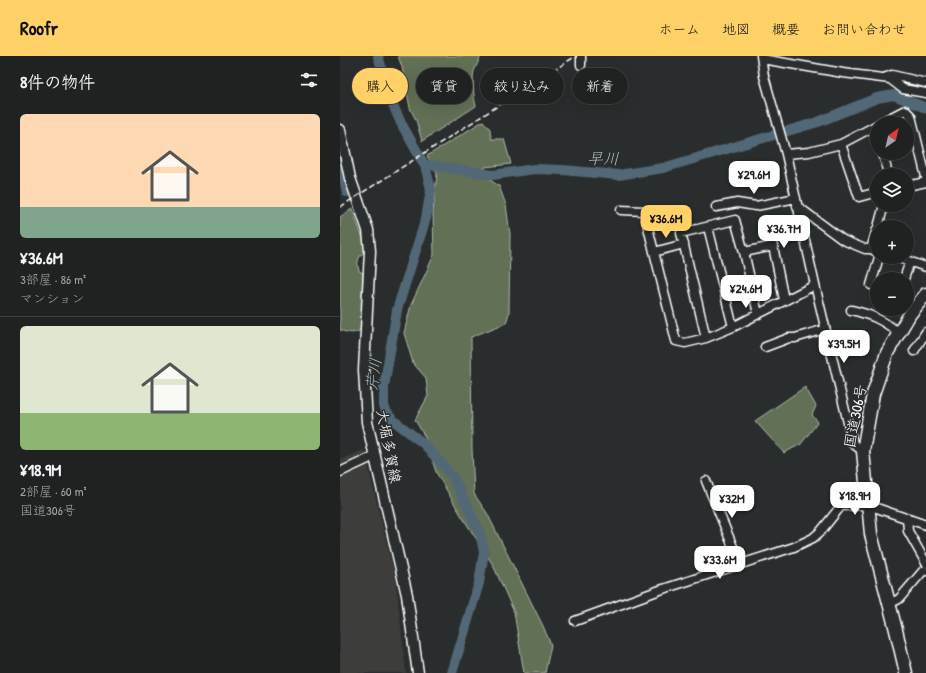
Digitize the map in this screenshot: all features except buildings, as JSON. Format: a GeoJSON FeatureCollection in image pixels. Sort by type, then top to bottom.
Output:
{"type":"FeatureCollection","features":[{"type":"Feature","properties":{"kind":"highway","name":"国道306号"},"geometry":{"type":"LineString","coordinates":[[906,673],[871,534],[863,451],[874,394],[888,353],[910,314],[924,300]]}},
{"type":"Feature","properties":{"kind":"main road","name":"大堀多賀線"},"geometry":{"type":"LineString","coordinates":[[341,135],[350,178],[368,230],[370,251],[364,370],[366,422],[407,595],[418,673]]}},
{"type":"Feature","properties":{"kind":"street"},"geometry":{"type":"LineString","coordinates":[[581,56],[581,65]]}},
{"type":"Feature","properties":{"kind":"street"},"geometry":{"type":"LineString","coordinates":[[863,451],[853,444],[825,329],[786,154],[764,76],[762,57],[843,73],[890,79],[902,89],[926,94]]}},
{"type":"Feature","properties":{"kind":"street"},"geometry":{"type":"LineString","coordinates":[[884,78],[892,75],[926,83]]}},
{"type":"Feature","properties":{"kind":"street"},"geometry":{"type":"LineString","coordinates":[[894,116],[904,110],[910,116]]}},
{"type":"Feature","properties":{"kind":"street"},"geometry":{"type":"LineString","coordinates":[[786,154],[809,152],[841,144],[870,130]]}},
{"type":"Feature","properties":{"kind":"street"},"geometry":{"type":"LineString","coordinates":[[914,131],[926,176]]}},
{"type":"Feature","properties":{"kind":"street"},"geometry":{"type":"LineString","coordinates":[[841,144],[858,197],[870,194]]}},
{"type":"Feature","properties":{"kind":"street"},"geometry":{"type":"LineString","coordinates":[[914,185],[926,182]]}},
{"type":"Feature","properties":{"kind":"street"},"geometry":{"type":"LineString","coordinates":[[716,207],[737,203],[756,206],[796,202],[826,228],[843,240],[870,250]]}},
{"type":"Feature","properties":{"kind":"street"},"geometry":{"type":"LineString","coordinates":[[621,210],[644,211],[676,341],[685,343],[706,338],[733,327],[815,284]]}},
{"type":"Feature","properties":{"kind":"street"},"geometry":{"type":"LineString","coordinates":[[706,338],[681,233],[735,220],[758,314]]}},
{"type":"Feature","properties":{"kind":"street"},"geometry":{"type":"LineString","coordinates":[[708,227],[733,327]]}},
{"type":"Feature","properties":{"kind":"street"},"geometry":{"type":"LineString","coordinates":[[654,252],[684,244]]}},
{"type":"Feature","properties":{"kind":"street"},"geometry":{"type":"LineString","coordinates":[[744,252],[773,246],[784,300]]}},
{"type":"Feature","properties":{"kind":"street"},"geometry":{"type":"LineString","coordinates":[[914,262],[926,267]]}},
{"type":"Feature","properties":{"kind":"street"},"geometry":{"type":"LineString","coordinates":[[851,310],[867,314],[880,320],[899,333]]}},
{"type":"Feature","properties":{"kind":"street"},"geometry":{"type":"LineString","coordinates":[[765,347],[789,338],[795,338],[825,329]]}},
{"type":"Feature","properties":{"kind":"street"},"geometry":{"type":"LineString","coordinates":[[914,351],[926,332]]}},
{"type":"Feature","properties":{"kind":"street"},"geometry":{"type":"LineString","coordinates":[[340,472],[368,459]]}},
{"type":"Feature","properties":{"kind":"street"},"geometry":{"type":"LineString","coordinates":[[706,481],[740,564]]}},
{"type":"Feature","properties":{"kind":"street"},"geometry":{"type":"LineString","coordinates":[[575,621],[660,590],[794,547],[813,538],[821,531],[841,506],[868,505],[926,525]]}},
{"type":"Feature","properties":{"kind":"street"},"geometry":{"type":"LineString","coordinates":[[907,518],[908,531],[926,563]]}},
{"type":"Feature","properties":{"kind":"street"},"geometry":{"type":"LineString","coordinates":[[889,604],[899,599],[923,571],[926,572]]}},
{"type":"Feature","properties":{"kind":"shaded area"},"geometry":{"type":"Polygon","coordinates":[[[364,450],[396,581],[406,673],[340,673],[340,460],[364,450]]]}},
{"type":"Feature","properties":{"kind":"green space"},"geometry":{"type":"Polygon","coordinates":[[[398,56],[481,56],[473,74],[476,106],[422,141],[416,120],[410,108],[408,98],[408,68],[402,67],[398,56]]]}},
{"type":"Feature","properties":{"kind":"green space"},"geometry":{"type":"Polygon","coordinates":[[[483,121],[490,129],[491,139],[504,139],[511,164],[485,167],[484,176],[499,186],[506,205],[510,234],[509,313],[506,323],[471,337],[474,494],[487,513],[551,645],[545,673],[524,673],[514,612],[493,565],[436,472],[425,437],[415,420],[428,396],[426,378],[413,363],[404,333],[411,305],[434,255],[433,213],[437,173],[427,156],[483,121]]]}},
{"type":"Feature","properties":{"kind":"green space"},"geometry":{"type":"Polygon","coordinates":[[[352,209],[367,249],[360,256],[358,261],[359,271],[363,273],[362,328],[358,332],[352,333],[340,330],[340,217],[352,209]]]}},
{"type":"Feature","properties":{"kind":"green space"},"geometry":{"type":"Polygon","coordinates":[[[805,387],[816,406],[812,415],[818,422],[801,444],[784,453],[755,421],[805,387]]]}},
{"type":"Feature","properties":{"kind":"waterway","name":"芹川"},"geometry":{"type":"LineString","coordinates":[[378,56],[393,105],[401,123],[425,166],[431,189],[426,218],[397,310],[384,387],[384,406],[387,413],[393,420],[424,444],[453,477],[480,533],[484,552],[479,583],[452,673]]}},
{"type":"Feature","properties":{"kind":"waterway","name":"早川"},"geometry":{"type":"LineString","coordinates":[[784,132],[818,122],[877,98],[894,95],[926,108]]}},
{"type":"Feature","properties":{"kind":"waterway","name":"早川"},"geometry":{"type":"LineString","coordinates":[[425,166],[431,165],[493,175],[534,169],[618,175],[663,168],[777,134]]}},
{"type":"Feature","properties":{"kind":"waterway"},"geometry":{"type":"LineString","coordinates":[[340,161],[347,192]]}},
{"type":"Feature","properties":{"kind":"railway"},"geometry":{"type":"LineString","coordinates":[[340,207],[576,56]]}}]}
